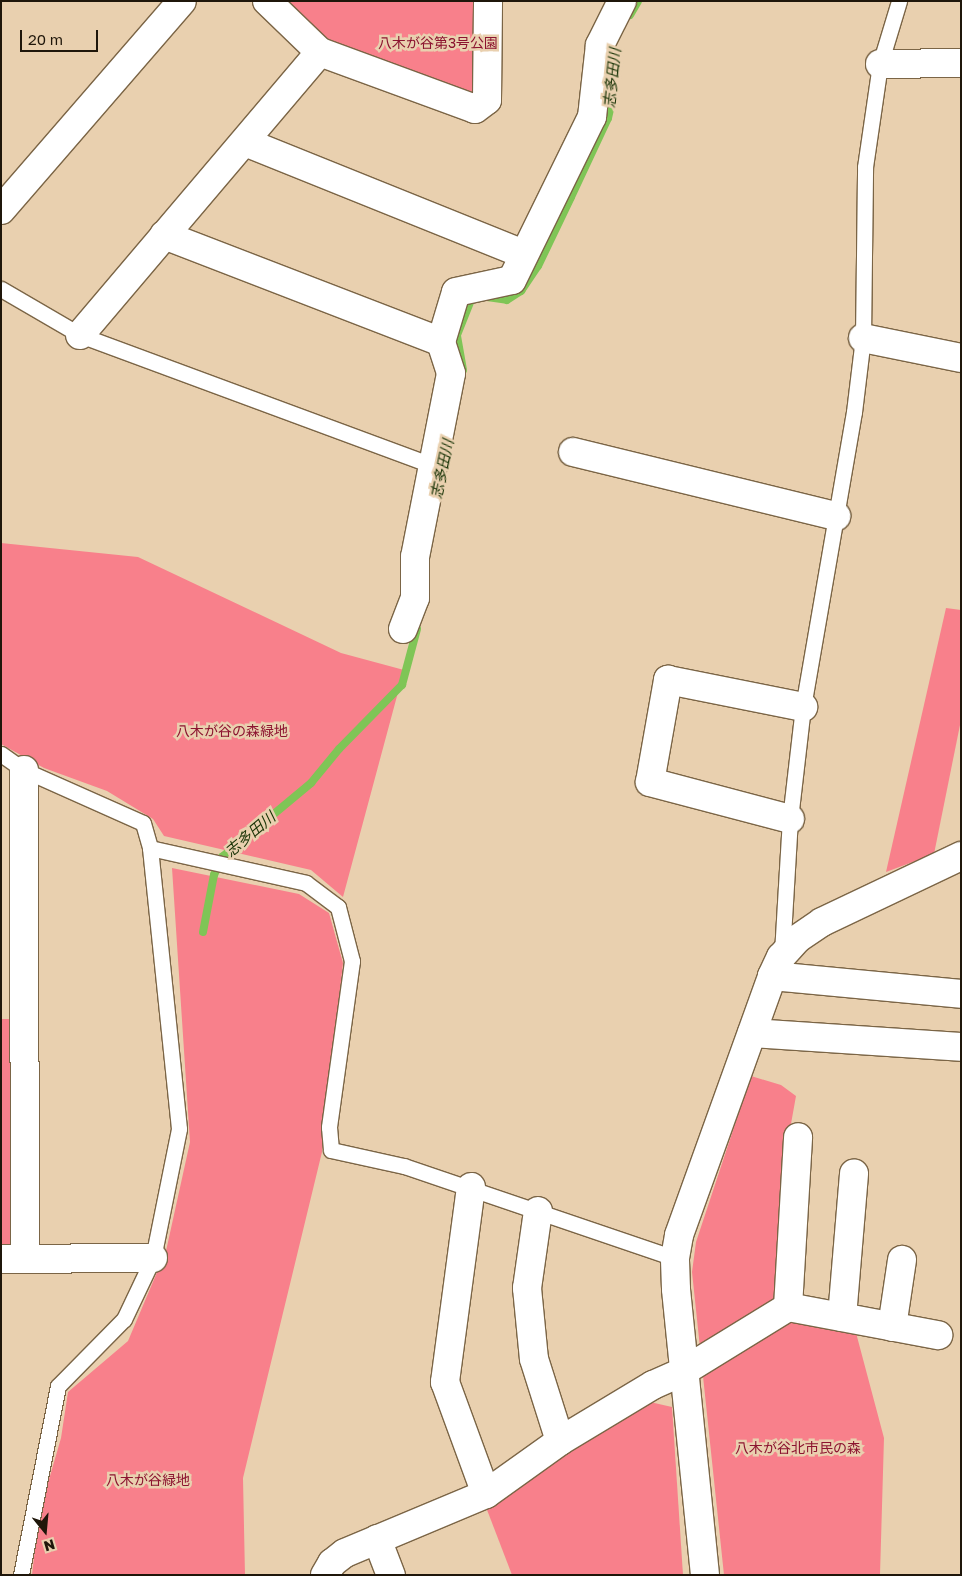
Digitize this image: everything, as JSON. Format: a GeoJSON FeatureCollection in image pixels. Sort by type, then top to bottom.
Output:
{"type":"FeatureCollection","features":[{"type":"Feature","properties":{"kind":"street"},"geometry":{"type":"LineString","coordinates":[[1,210],[182,1]]}},
{"type":"Feature","properties":{"kind":"street"},"geometry":{"type":"LineString","coordinates":[[268,1],[320,52],[475,108],[487,100],[488,1]]}},
{"type":"Feature","properties":{"kind":"street"},"geometry":{"type":"LineString","coordinates":[[403,629],[415,598],[415,557],[431,465],[451,373],[441,342],[456,292],[512,280],[523,254],[592,117],[600,45],[614,4]]}},
{"type":"Feature","properties":{"kind":"street"},"geometry":{"type":"LineString","coordinates":[[80,335],[320,52]]}},
{"type":"Feature","properties":{"kind":"street"},"geometry":{"type":"LineString","coordinates":[[880,64],[961,63]]}},
{"type":"Feature","properties":{"kind":"street"},"geometry":{"type":"LineString","coordinates":[[245,142],[523,254]]}},
{"type":"Feature","properties":{"kind":"street"},"geometry":{"type":"LineString","coordinates":[[164,235],[441,342]]}},
{"type":"Feature","properties":{"kind":"street"},"geometry":{"type":"LineString","coordinates":[[863,338],[961,358]]}},
{"type":"Feature","properties":{"kind":"street"},"geometry":{"type":"LineString","coordinates":[[573,452],[836,516]]}},
{"type":"Feature","properties":{"kind":"street"},"geometry":{"type":"LineString","coordinates":[[790,819],[650,782],[668,680],[803,707]]}},
{"type":"Feature","properties":{"kind":"street"},"geometry":{"type":"LineString","coordinates":[[24,770],[13,1259],[152,1258]]}},
{"type":"Feature","properties":{"kind":"street"},"geometry":{"type":"LineString","coordinates":[[705,1575],[684,1372],[675,1258],[679,1235],[777,967],[797,939],[822,922],[961,856]]}},
{"type":"Feature","properties":{"kind":"street"},"geometry":{"type":"LineString","coordinates":[[777,967],[961,994]]}},
{"type":"Feature","properties":{"kind":"street"},"geometry":{"type":"LineString","coordinates":[[752,1032],[961,1047]]}},
{"type":"Feature","properties":{"kind":"street"},"geometry":{"type":"LineString","coordinates":[[788,1307],[798,1137]]}},
{"type":"Feature","properties":{"kind":"street"},"geometry":{"type":"LineString","coordinates":[[842,1317],[854,1173]]}},
{"type":"Feature","properties":{"kind":"street"},"geometry":{"type":"LineString","coordinates":[[471,1187],[445,1382],[486,1494]]}},
{"type":"Feature","properties":{"kind":"street"},"geometry":{"type":"LineString","coordinates":[[538,1211],[527,1288],[534,1359],[560,1441]]}},
{"type":"Feature","properties":{"kind":"street"},"geometry":{"type":"LineString","coordinates":[[892,1327],[902,1260]]}},
{"type":"Feature","properties":{"kind":"street"},"geometry":{"type":"LineString","coordinates":[[325,1575],[332,1563],[345,1553],[486,1494],[560,1441],[653,1385],[684,1372],[788,1307],[938,1335]]}},
{"type":"Feature","properties":{"kind":"street"},"geometry":{"type":"LineString","coordinates":[[378,1539],[391,1575]]}},
{"type":"Feature","properties":{"kind":"lane"},"geometry":{"type":"LineString","coordinates":[[777,967],[790,819],[803,707],[836,516],[863,338],[865,167],[880,64],[899,1]]}},
{"type":"Feature","properties":{"kind":"lane"},"geometry":{"type":"LineString","coordinates":[[1,289],[80,335],[431,465]]}},
{"type":"Feature","properties":{"kind":"lane"},"geometry":{"type":"LineString","coordinates":[[1,754],[24,770],[143,823],[150,848],[179,1130],[152,1258],[124,1319],[58,1386],[22,1575]]}},
{"type":"Feature","properties":{"kind":"lane"},"geometry":{"type":"LineString","coordinates":[[150,848],[306,883],[338,907],[352,961],[329,1127],[331,1150],[404,1166],[471,1187],[675,1258]]}},
{"type":"Feature","properties":{"kind":"green space","name":"八木が谷第3号公園"},"geometry":{"type":"Polygon","coordinates":[[[279,1],[477,1],[480,88],[469,100],[319,39],[279,1]]]}},
{"type":"Feature","properties":{"kind":"green space","name":"八木が谷の森緑地"},"geometry":{"type":"Polygon","coordinates":[[[1,543],[138,557],[341,653],[404,670],[343,897],[311,870],[164,836],[153,819],[107,791],[44,768],[1,744],[1,543]]]}},
{"type":"Feature","properties":{"kind":"green space"},"geometry":{"type":"Polygon","coordinates":[[[946,608],[961,610],[961,720],[934,854],[886,872],[946,608]]]}},
{"type":"Feature","properties":{"kind":"green space","name":"八木が谷緑地"},"geometry":{"type":"Polygon","coordinates":[[[172,868],[299,894],[329,913],[343,963],[322,1152],[243,1478],[245,1575],[32,1575],[39,1514],[61,1438],[68,1392],[128,1341],[166,1251],[190,1142],[172,868]]]}},
{"type":"Feature","properties":{"kind":"green space"},"geometry":{"type":"Polygon","coordinates":[[[1,1019],[15,1019],[18,1241],[9,1251],[1,1251],[1,1019]]]}},
{"type":"Feature","properties":{"kind":"green space","name":"八木が谷北市民の森"},"geometry":{"type":"Polygon","coordinates":[[[751,1076],[781,1085],[796,1096],[789,1135],[779,1296],[855,1329],[884,1438],[880,1575],[724,1575],[692,1272],[696,1242],[751,1076]]]}},
{"type":"Feature","properties":{"kind":"green space"},"geometry":{"type":"Polygon","coordinates":[[[650,1402],[672,1407],[683,1575],[512,1575],[484,1502],[650,1402]]]}},
{"type":"Feature","properties":{"kind":"waterway","name":"志多田川"},"geometry":{"type":"LineString","coordinates":[[630,15],[638,1]]}},
{"type":"Feature","properties":{"kind":"waterway","name":"志多田川"},"geometry":{"type":"LineString","coordinates":[[463,370],[457,335],[473,295],[507,300],[521,291],[538,266],[608,118],[612,100],[612,47]]}},
{"type":"Feature","properties":{"kind":"waterway","name":"志多田川"},"geometry":{"type":"LineString","coordinates":[[203,932],[214,875],[222,857],[311,783],[339,749],[402,685],[417,629]]}}]}
